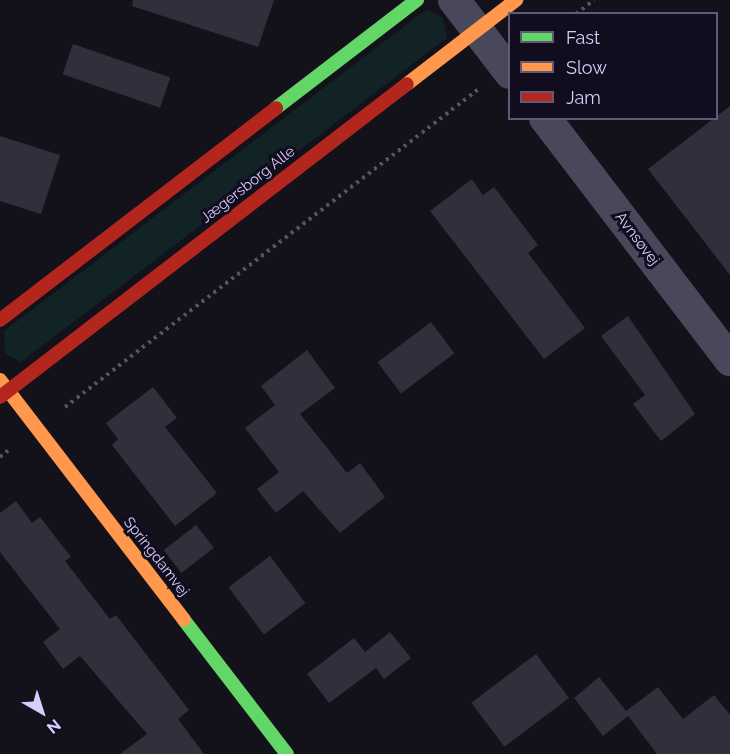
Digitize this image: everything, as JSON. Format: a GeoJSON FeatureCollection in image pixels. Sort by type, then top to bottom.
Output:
{"type":"FeatureCollection","features":[{"type":"Feature","properties":{"kind":"street"},"geometry":{"type":"LineString","coordinates":[[0,320],[417,0]]}},
{"type":"Feature","properties":{"kind":"street"},"geometry":{"type":"LineString","coordinates":[[454,0],[508,70]]}},
{"type":"Feature","properties":{"kind":"street","name":"Jægersborg Alle"},"geometry":{"type":"LineString","coordinates":[[3,389],[516,0]]}},
{"type":"Feature","properties":{"kind":"street","name":"Avnsøvej"},"geometry":{"type":"LineString","coordinates":[[547,120],[730,360]]}},
{"type":"Feature","properties":{"kind":"street","name":"Springdamvej"},"geometry":{"type":"LineString","coordinates":[[3,389],[37,429],[287,754]]}},
{"type":"Feature","properties":{"kind":"path"},"geometry":{"type":"LineString","coordinates":[[579,12],[594,0]]}},
{"type":"Feature","properties":{"kind":"path"},"geometry":{"type":"LineString","coordinates":[[0,457],[508,70]]}},
{"type":"Feature","properties":{"kind":"shaded area"},"geometry":{"type":"Polygon","coordinates":[[[427,9],[443,18],[447,38],[21,362],[5,354],[4,331],[427,9]]]}},
{"type":"Feature","properties":{"kind":"building"},"geometry":{"type":"Polygon","coordinates":[[[133,0],[274,0],[258,47],[132,6],[133,0]]]}},
{"type":"Feature","properties":{"kind":"building"},"geometry":{"type":"Polygon","coordinates":[[[73,44],[170,78],[160,108],[63,74],[73,44]]]}},
{"type":"Feature","properties":{"kind":"building"},"geometry":{"type":"Polygon","coordinates":[[[730,106],[730,275],[648,169],[712,120],[718,120],[718,115],[730,106]]]}},
{"type":"Feature","properties":{"kind":"building"},"geometry":{"type":"Polygon","coordinates":[[[0,136],[60,155],[41,214],[0,201],[0,136]]]}},
{"type":"Feature","properties":{"kind":"building"},"geometry":{"type":"Polygon","coordinates":[[[472,179],[483,195],[494,187],[538,245],[528,253],[585,328],[544,359],[430,211],[472,179]]]}},
{"type":"Feature","properties":{"kind":"building"},"geometry":{"type":"Polygon","coordinates":[[[628,316],[695,414],[661,441],[633,404],[645,395],[601,336],[628,316]]]}},
{"type":"Feature","properties":{"kind":"building"},"geometry":{"type":"Polygon","coordinates":[[[431,322],[454,353],[401,393],[377,362],[431,322]]]}},
{"type":"Feature","properties":{"kind":"building"},"geometry":{"type":"Polygon","coordinates":[[[307,350],[335,388],[300,414],[347,473],[360,463],[385,497],[340,533],[303,491],[276,513],[257,489],[279,472],[245,428],[275,405],[261,386],[307,350]]]}},
{"type":"Feature","properties":{"kind":"building"},"geometry":{"type":"Polygon","coordinates":[[[153,387],[177,418],[165,427],[217,493],[175,526],[112,445],[118,439],[106,423],[153,387]]]}},
{"type":"Feature","properties":{"kind":"building"},"geometry":{"type":"Polygon","coordinates":[[[16,501],[32,523],[40,517],[71,557],[65,561],[110,619],[116,615],[189,710],[178,719],[204,754],[120,754],[147,734],[80,656],[63,669],[43,642],[60,629],[0,552],[0,513],[16,501]]]}},
{"type":"Feature","properties":{"kind":"building"},"geometry":{"type":"Polygon","coordinates":[[[196,525],[214,548],[182,573],[164,550],[196,525]]]}},
{"type":"Feature","properties":{"kind":"building"},"geometry":{"type":"Polygon","coordinates":[[[270,556],[306,603],[264,634],[228,587],[270,556]]]}},
{"type":"Feature","properties":{"kind":"building"},"geometry":{"type":"Polygon","coordinates":[[[390,632],[411,658],[384,679],[376,668],[329,703],[307,674],[354,638],[365,652],[390,632]]]}},
{"type":"Feature","properties":{"kind":"building"},"geometry":{"type":"Polygon","coordinates":[[[536,654],[569,698],[504,747],[471,703],[536,654]]]}},
{"type":"Feature","properties":{"kind":"building"},"geometry":{"type":"Polygon","coordinates":[[[599,677],[626,711],[658,687],[683,719],[714,695],[730,715],[730,754],[657,754],[628,716],[603,736],[574,698],[599,677]]]}},
{"type":"Feature","properties":{"kind":"traffic: fast"},"geometry":{"type":"LineString","coordinates":[[276,108],[417,0]]}},
{"type":"Feature","properties":{"kind":"traffic: fast"},"geometry":{"type":"LineString","coordinates":[[184,620],[287,754]]}},
{"type":"Feature","properties":{"kind":"traffic: slow"},"geometry":{"type":"LineString","coordinates":[[407,84],[516,0]]}},
{"type":"Feature","properties":{"kind":"traffic: slow"},"geometry":{"type":"LineString","coordinates":[[0,380],[184,620]]}},
{"type":"Feature","properties":{"kind":"traffic: jam"},"geometry":{"type":"LineString","coordinates":[[0,397],[407,84]]}},
{"type":"Feature","properties":{"kind":"traffic: jam"},"geometry":{"type":"LineString","coordinates":[[0,320],[276,108]]}}]}
